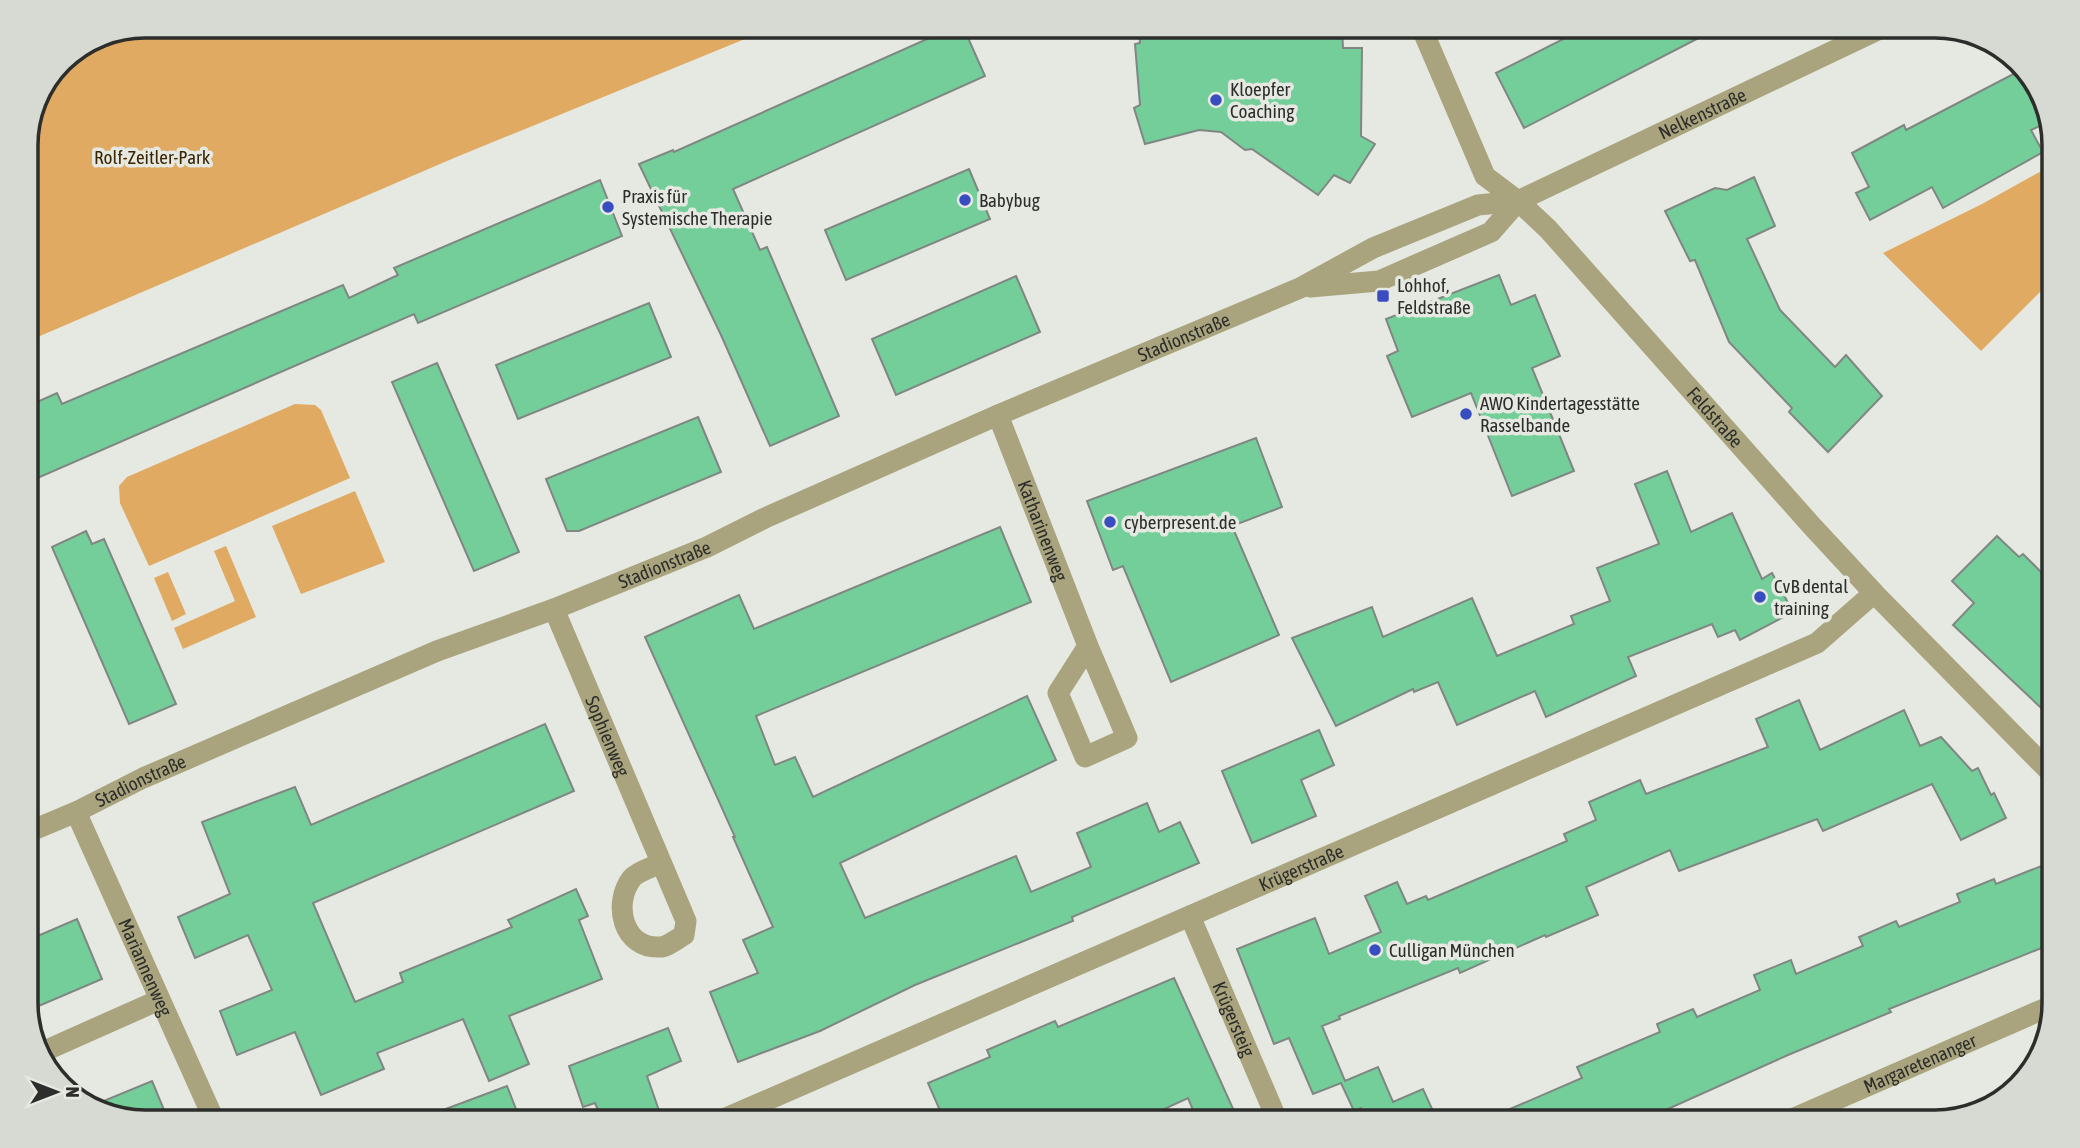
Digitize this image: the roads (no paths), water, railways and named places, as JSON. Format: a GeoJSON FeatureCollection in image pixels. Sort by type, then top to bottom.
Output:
{"type":"FeatureCollection","features":[{"type":"Feature","properties":{"kind":"street","name":"Feldstraße"},"geometry":{"type":"LineString","coordinates":[[1426,38],[1485,176],[1518,201],[1548,229],[1874,593],[2042,764]]}},
{"type":"Feature","properties":{"kind":"street","name":"Nelkenstraße"},"geometry":{"type":"LineString","coordinates":[[1518,201],[1861,38]]}},
{"type":"Feature","properties":{"kind":"street","name":"Stadionstraße"},"geometry":{"type":"LineString","coordinates":[[1300,288],[1379,281],[1491,232],[1518,201]]}},
{"type":"Feature","properties":{"kind":"street","name":"Stadionstraße"},"geometry":{"type":"LineString","coordinates":[[39,827],[76,812],[143,778],[438,651],[554,609],[707,547],[765,518],[998,415],[1300,288],[1373,248],[1478,205],[1518,201]]}},
{"type":"Feature","properties":{"kind":"street","name":"Katharinenweg"},"geometry":{"type":"LineString","coordinates":[[998,415],[1127,738],[1085,757],[1058,693],[1088,646]]}},
{"type":"Feature","properties":{"kind":"street","name":"Krügerstraße"},"geometry":{"type":"LineString","coordinates":[[745,1110],[1817,643],[1874,593]]}},
{"type":"Feature","properties":{"kind":"street","name":"Sophienweg"},"geometry":{"type":"LineString","coordinates":[[554,609],[661,863]]}},
{"type":"Feature","properties":{"kind":"street","name":"Mariannenweg"},"geometry":{"type":"LineString","coordinates":[[76,812],[209,1110]]}},
{"type":"Feature","properties":{"kind":"street","name":"Krügersteig"},"geometry":{"type":"LineString","coordinates":[[1190,916],[1273,1110]]}},
{"type":"Feature","properties":{"kind":"street"},"geometry":{"type":"LineString","coordinates":[[50,1049],[159,1000]]}},
{"type":"Feature","properties":{"kind":"street","name":"Margaretenanger"},"geometry":{"type":"LineString","coordinates":[[1812,1110],[2041,1010]]}},
{"type":"Feature","properties":{"kind":"place","name":"Kloepfer Coaching"},"geometry":{"type":"Point","coordinates":[1216,100]}},
{"type":"Feature","properties":{"kind":"place","name":"Babybug"},"geometry":{"type":"Point","coordinates":[965,200]}},
{"type":"Feature","properties":{"kind":"place","name":"Praxis für Systemische Therapie"},"geometry":{"type":"Point","coordinates":[608,207]}},
{"type":"Feature","properties":{"kind":"place","name":"Lohhof, Feldstraße"},"geometry":{"type":"Point","coordinates":[1383,296]}},
{"type":"Feature","properties":{"kind":"place","name":"AWO Kindertagesstätte Rasselbande"},"geometry":{"type":"Point","coordinates":[1466,414]}},
{"type":"Feature","properties":{"kind":"place","name":"cyberpresent.de"},"geometry":{"type":"Point","coordinates":[1110,522]}},
{"type":"Feature","properties":{"kind":"place","name":"CvB dental training"},"geometry":{"type":"Point","coordinates":[1760,597]}},
{"type":"Feature","properties":{"kind":"place","name":"Culligan München"},"geometry":{"type":"Point","coordinates":[1375,950]}},
{"type":"Feature","properties":{"kind":"park label","name":"Rolf-Zeitler-Park"},"geometry":{"type":"Point","coordinates":[152,157]}}]}
